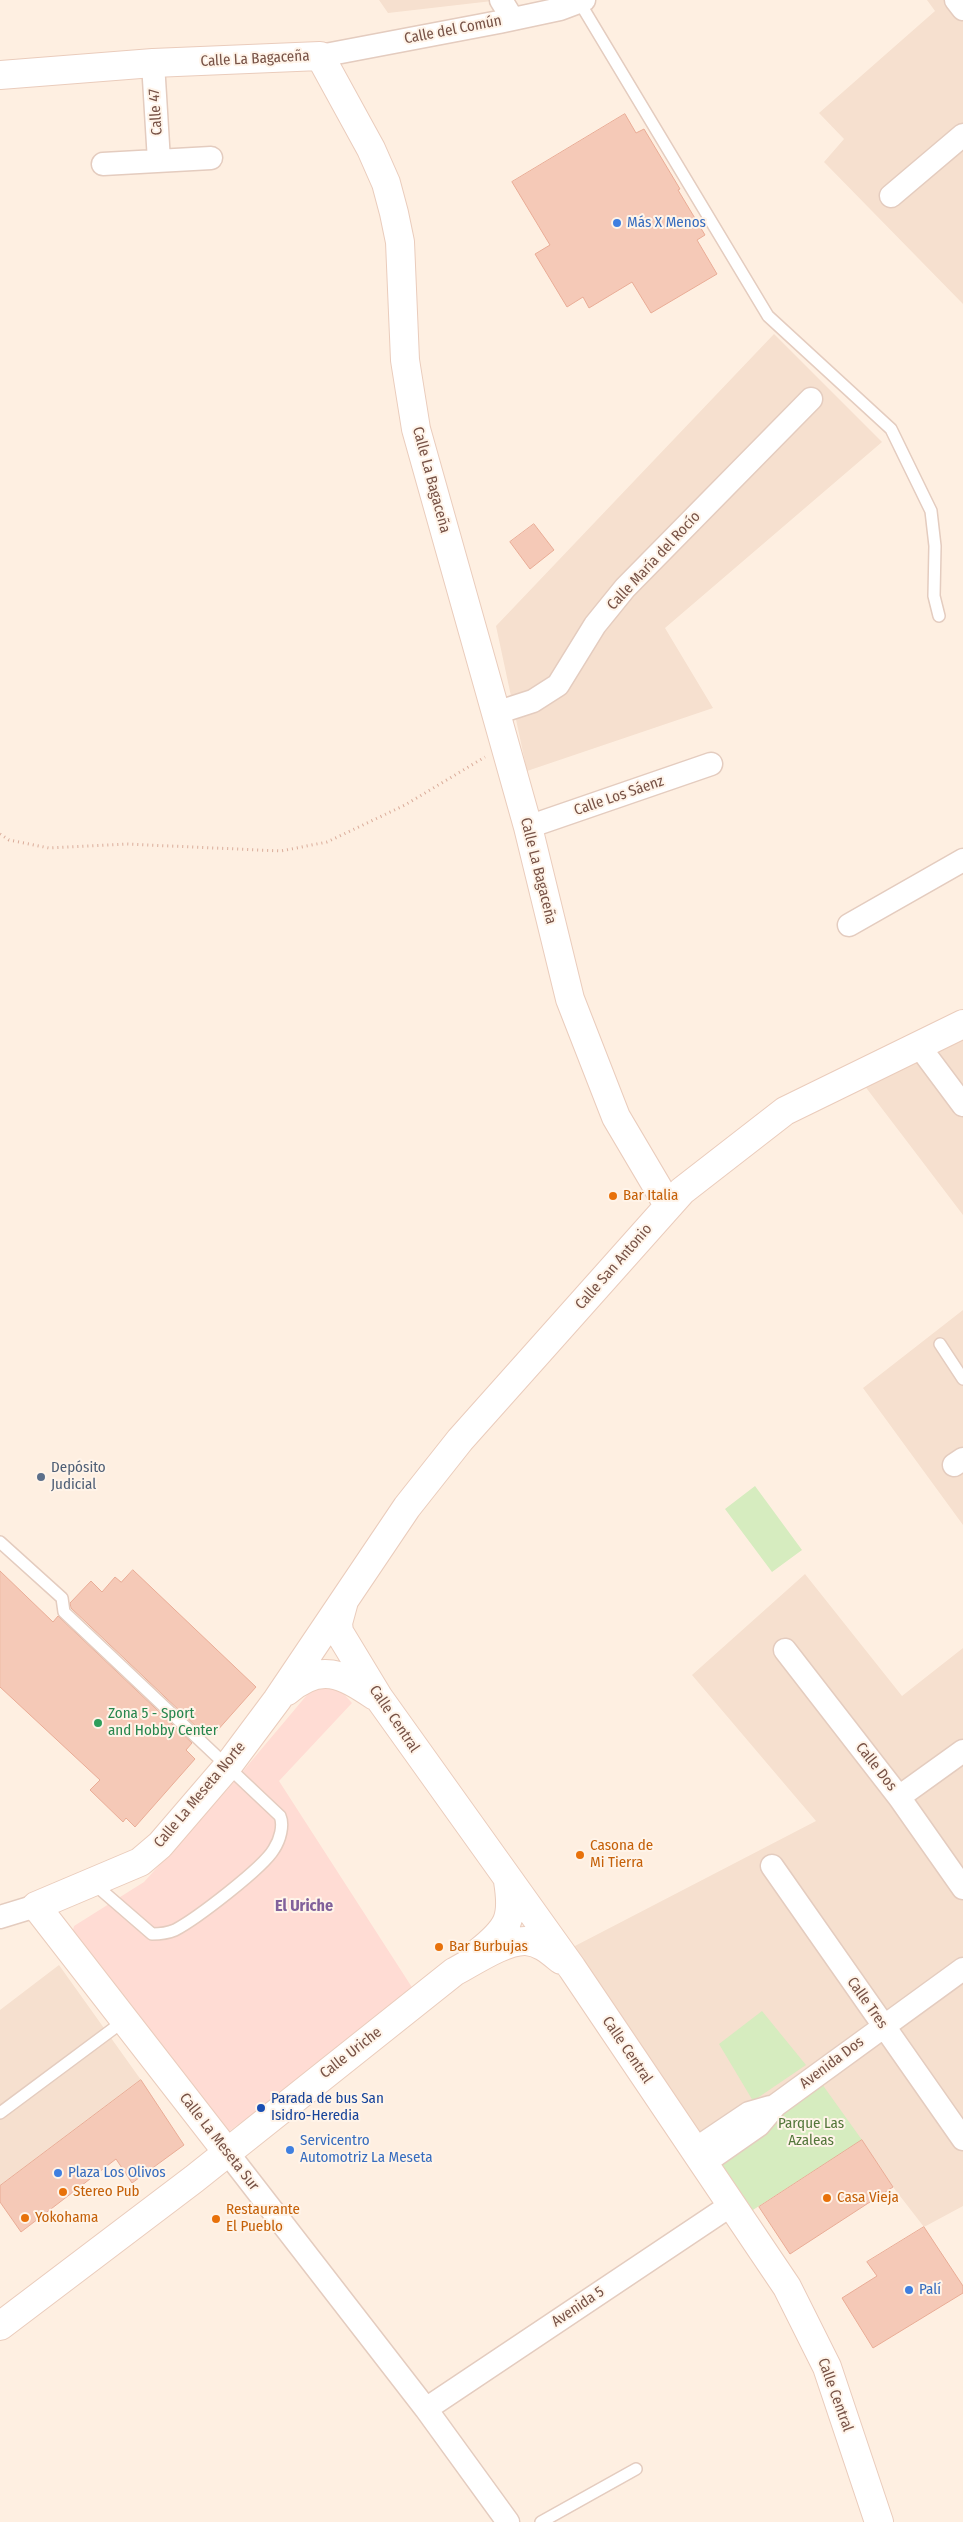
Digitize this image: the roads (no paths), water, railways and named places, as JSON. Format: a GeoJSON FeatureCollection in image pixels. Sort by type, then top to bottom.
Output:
{"type":"FeatureCollection","features":[{"type":"Feature","properties":{"kind":"main road","name":"Calle La Bagaceña"},"geometry":{"type":"LineString","coordinates":[[0,75],[153,63],[320,56],[371,149],[386,183],[394,213],[400,242],[405,360],[416,428],[528,827],[570,999],[616,1117],[668,1205]]}},
{"type":"Feature","properties":{"kind":"main road","name":"Calle San Antonio"},"geometry":{"type":"LineString","coordinates":[[344,1601],[407,1507],[460,1440],[682,1191],[785,1111],[963,1024]]}},
{"type":"Feature","properties":{"kind":"main road","name":"Calle Central"},"geometry":{"type":"LineString","coordinates":[[344,1601],[338,1623],[339,1632],[379,1698],[572,1968],[787,2287],[827,2367],[879,2522]]}},
{"type":"Feature","properties":{"kind":"main road","name":"Calle La Meseta Norte"},"geometry":{"type":"LineString","coordinates":[[36,1906],[140,1862],[160,1845],[227,1767],[277,1700],[344,1601]]}},
{"type":"Feature","properties":{"kind":"main road"},"geometry":{"type":"LineString","coordinates":[[277,1700],[305,1678],[316,1673],[340,1676],[379,1698]]}},
{"type":"Feature","properties":{"kind":"main road"},"geometry":{"type":"LineString","coordinates":[[69,1946],[65,1926],[66,1916],[73,1908],[140,1862]]}},
{"type":"Feature","properties":{"kind":"main road"},"geometry":{"type":"LineString","coordinates":[[454,1972],[483,1949],[503,1928],[510,1916],[512,1906],[508,1880]]}},
{"type":"Feature","properties":{"kind":"main road","name":"Calle La Meseta Sur"},"geometry":{"type":"LineString","coordinates":[[36,1906],[69,1946],[227,2152]]}},
{"type":"Feature","properties":{"kind":"main road","name":"Calle Uriche"},"geometry":{"type":"LineString","coordinates":[[0,2326],[227,2152],[454,1972],[492,1952],[526,1941],[544,1946],[572,1968]]}},
{"type":"Feature","properties":{"kind":"main road"},"geometry":{"type":"LineString","coordinates":[[207,2128],[224,2138],[237,2137],[253,2130]]}},
{"type":"Feature","properties":{"kind":"street"},"geometry":{"type":"LineString","coordinates":[[956,0],[963,9]]}},
{"type":"Feature","properties":{"kind":"street","name":"Calle del Común"},"geometry":{"type":"LineString","coordinates":[[320,56],[506,9],[582,2]]}},
{"type":"Feature","properties":{"kind":"street","name":"Calle 47"},"geometry":{"type":"LineString","coordinates":[[153,63],[159,161]]}},
{"type":"Feature","properties":{"kind":"street"},"geometry":{"type":"LineString","coordinates":[[891,196],[963,135]]}},
{"type":"Feature","properties":{"kind":"street"},"geometry":{"type":"LineString","coordinates":[[103,164],[211,158]]}},
{"type":"Feature","properties":{"kind":"street","name":"Calle María del Rocío"},"geometry":{"type":"LineString","coordinates":[[496,713],[533,700],[558,685],[595,625],[625,588],[811,399]]}},
{"type":"Feature","properties":{"kind":"street","name":"Calle Los Sáenz"},"geometry":{"type":"LineString","coordinates":[[528,827],[711,764]]}},
{"type":"Feature","properties":{"kind":"street"},"geometry":{"type":"LineString","coordinates":[[849,924],[963,860]]}},
{"type":"Feature","properties":{"kind":"street"},"geometry":{"type":"LineString","coordinates":[[919,1046],[963,1105]]}},
{"type":"Feature","properties":{"kind":"street","name":"Calle Dos"},"geometry":{"type":"LineString","coordinates":[[785,1650],[899,1797],[963,1888]]}},
{"type":"Feature","properties":{"kind":"street"},"geometry":{"type":"LineString","coordinates":[[899,1797],[963,1751]]}},
{"type":"Feature","properties":{"kind":"street","name":"Calle Tres"},"geometry":{"type":"LineString","coordinates":[[772,1866],[882,2026],[963,2139]]}},
{"type":"Feature","properties":{"kind":"street","name":"Calle La Meseta Norte"},"geometry":{"type":"LineString","coordinates":[[0,1917],[36,1906]]}},
{"type":"Feature","properties":{"kind":"street","name":"Avenida Dos"},"geometry":{"type":"LineString","coordinates":[[699,2157],[749,2113],[776,2105],[882,2026],[963,1969]]}},
{"type":"Feature","properties":{"kind":"street","name":"Calle La Meseta Sur"},"geometry":{"type":"LineString","coordinates":[[227,2152],[426,2409],[508,2522]]}},
{"type":"Feature","properties":{"kind":"street","name":"Avenida 5"},"geometry":{"type":"LineString","coordinates":[[426,2409],[731,2205]]}},
{"type":"Feature","properties":{"kind":"lane"},"geometry":{"type":"LineString","coordinates":[[582,2],[768,316],[891,429],[931,511],[935,546],[934,596],[938,616]]}},
{"type":"Feature","properties":{"kind":"lane"},"geometry":{"type":"LineString","coordinates":[[940,1344],[963,1379]]}},
{"type":"Feature","properties":{"kind":"lane"},"geometry":{"type":"LineString","coordinates":[[0,1542],[62,1598],[64,1612],[280,1816],[283,1823],[274,1849],[255,1869],[207,1908],[174,1930],[161,1934],[152,1934],[100,1889]]}},
{"type":"Feature","properties":{"kind":"lane"},"geometry":{"type":"LineString","coordinates":[[0,2113],[125,2020]]}},
{"type":"Feature","properties":{"kind":"lane"},"geometry":{"type":"LineString","coordinates":[[541,2522],[636,2469]]}},
{"type":"Feature","properties":{"kind":"place","name":"Más X Menos"},"geometry":{"type":"Point","coordinates":[617,223]}},
{"type":"Feature","properties":{"kind":"place","name":"Bar Italia"},"geometry":{"type":"Point","coordinates":[613,1196]}},
{"type":"Feature","properties":{"kind":"place","name":"Depósito Judicial"},"geometry":{"type":"Point","coordinates":[41,1477]}},
{"type":"Feature","properties":{"kind":"place","name":"Zona 5 - Sport and Hobby Center"},"geometry":{"type":"Point","coordinates":[98,1723]}},
{"type":"Feature","properties":{"kind":"place","name":"Casona de Mi Tierra"},"geometry":{"type":"Point","coordinates":[580,1855]}},
{"type":"Feature","properties":{"kind":"place","name":"Bar Burbujas"},"geometry":{"type":"Point","coordinates":[439,1947]}},
{"type":"Feature","properties":{"kind":"place","name":"Parada de bus San Isidro-Heredia"},"geometry":{"type":"Point","coordinates":[261,2108]}},
{"type":"Feature","properties":{"kind":"place","name":"Servicentro Automotriz La Meseta"},"geometry":{"type":"Point","coordinates":[290,2150]}},
{"type":"Feature","properties":{"kind":"place","name":"Plaza Los Olivos"},"geometry":{"type":"Point","coordinates":[58,2173]}},
{"type":"Feature","properties":{"kind":"place","name":"Stereo Pub"},"geometry":{"type":"Point","coordinates":[63,2192]}},
{"type":"Feature","properties":{"kind":"place","name":"Casa Vieja"},"geometry":{"type":"Point","coordinates":[827,2198]}},
{"type":"Feature","properties":{"kind":"place","name":"Yokohama"},"geometry":{"type":"Point","coordinates":[25,2218]}},
{"type":"Feature","properties":{"kind":"place","name":"Restaurante El Pueblo"},"geometry":{"type":"Point","coordinates":[216,2219]}},
{"type":"Feature","properties":{"kind":"place","name":"Palí"},"geometry":{"type":"Point","coordinates":[909,2290]}},
{"type":"Feature","properties":{"kind":"district","name":"El Uriche"},"geometry":{"type":"Point","coordinates":[304,1907]}},
{"type":"Feature","properties":{"kind":"park label","name":"Parque Las Azaleas"},"geometry":{"type":"Point","coordinates":[811,2132]}}]}
